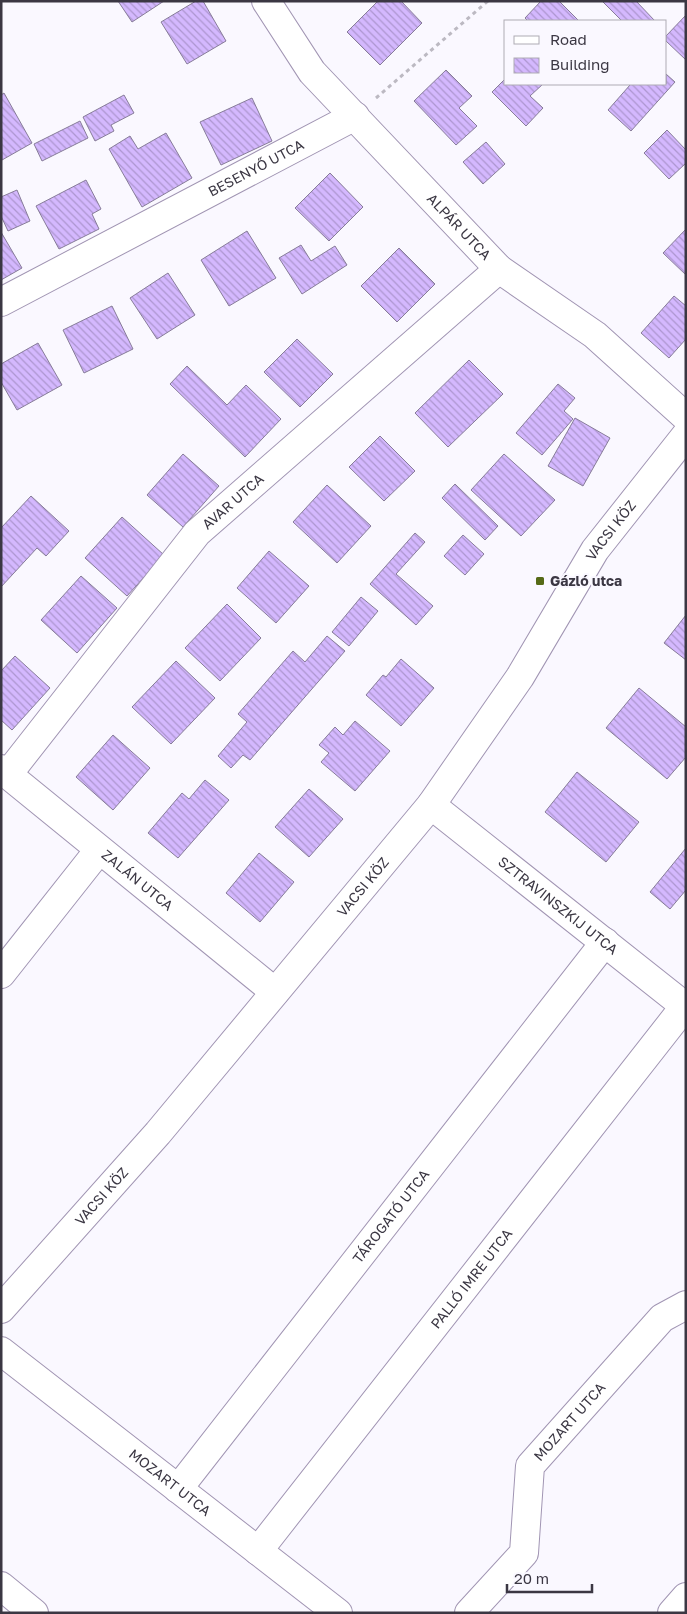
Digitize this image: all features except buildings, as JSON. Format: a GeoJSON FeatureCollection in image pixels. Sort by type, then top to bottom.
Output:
{"type":"FeatureCollection","features":[{"type":"Feature","properties":{"kind":"street","name":"ALPÁR UTCA"},"geometry":{"type":"LineString","coordinates":[[266,1],[312,72],[499,269],[595,335],[686,417]]}},
{"type":"Feature","properties":{"kind":"street","name":"BESENYŐ UTCA"},"geometry":{"type":"LineString","coordinates":[[1,302],[355,116]]}},
{"type":"Feature","properties":{"kind":"street","name":"AVAR UTCA"},"geometry":{"type":"LineString","coordinates":[[4,771],[197,533],[499,269]]}},
{"type":"Feature","properties":{"kind":"street","name":"VACSI KÖZ"},"geometry":{"type":"LineString","coordinates":[[1,1309],[158,1134],[431,805],[520,677],[595,550],[676,467],[686,435]]}},
{"type":"Feature","properties":{"kind":"street","name":"ZALÁN UTCA"},"geometry":{"type":"LineString","coordinates":[[4,771],[275,992]]}},
{"type":"Feature","properties":{"kind":"street","name":"SZTRAVINSZKIJ UTCA"},"geometry":{"type":"LineString","coordinates":[[431,805],[685,1006]]}},
{"type":"Feature","properties":{"kind":"street"},"geometry":{"type":"LineString","coordinates":[[1,974],[99,850]]}},
{"type":"Feature","properties":{"kind":"street","name":"TÁROGATÓ UTCA"},"geometry":{"type":"LineString","coordinates":[[178,1489],[605,942]]}},
{"type":"Feature","properties":{"kind":"street","name":"PALLÓ IMRE UTCA"},"geometry":{"type":"LineString","coordinates":[[258,1551],[685,1006]]}},
{"type":"Feature","properties":{"kind":"street","name":"MOZART UTCA"},"geometry":{"type":"LineString","coordinates":[[469,1613],[524,1553],[530,1466],[662,1318],[686,1305]]}},
{"type":"Feature","properties":{"kind":"street","name":"MOZART UTCA"},"geometry":{"type":"LineString","coordinates":[[1,1351],[338,1613]]}},
{"type":"Feature","properties":{"kind":"street"},"geometry":{"type":"LineString","coordinates":[[2,1587],[34,1613]]}},
{"type":"Feature","properties":{"kind":"street"},"geometry":{"type":"LineString","coordinates":[[672,1613],[686,1597]]}},
{"type":"Feature","properties":{"kind":"path"},"geometry":{"type":"LineString","coordinates":[[355,116],[488,1]]}},
{"type":"Feature","properties":{"kind":"place","name":"Gázló utca"},"geometry":{"type":"Point","coordinates":[540,581]}}]}
